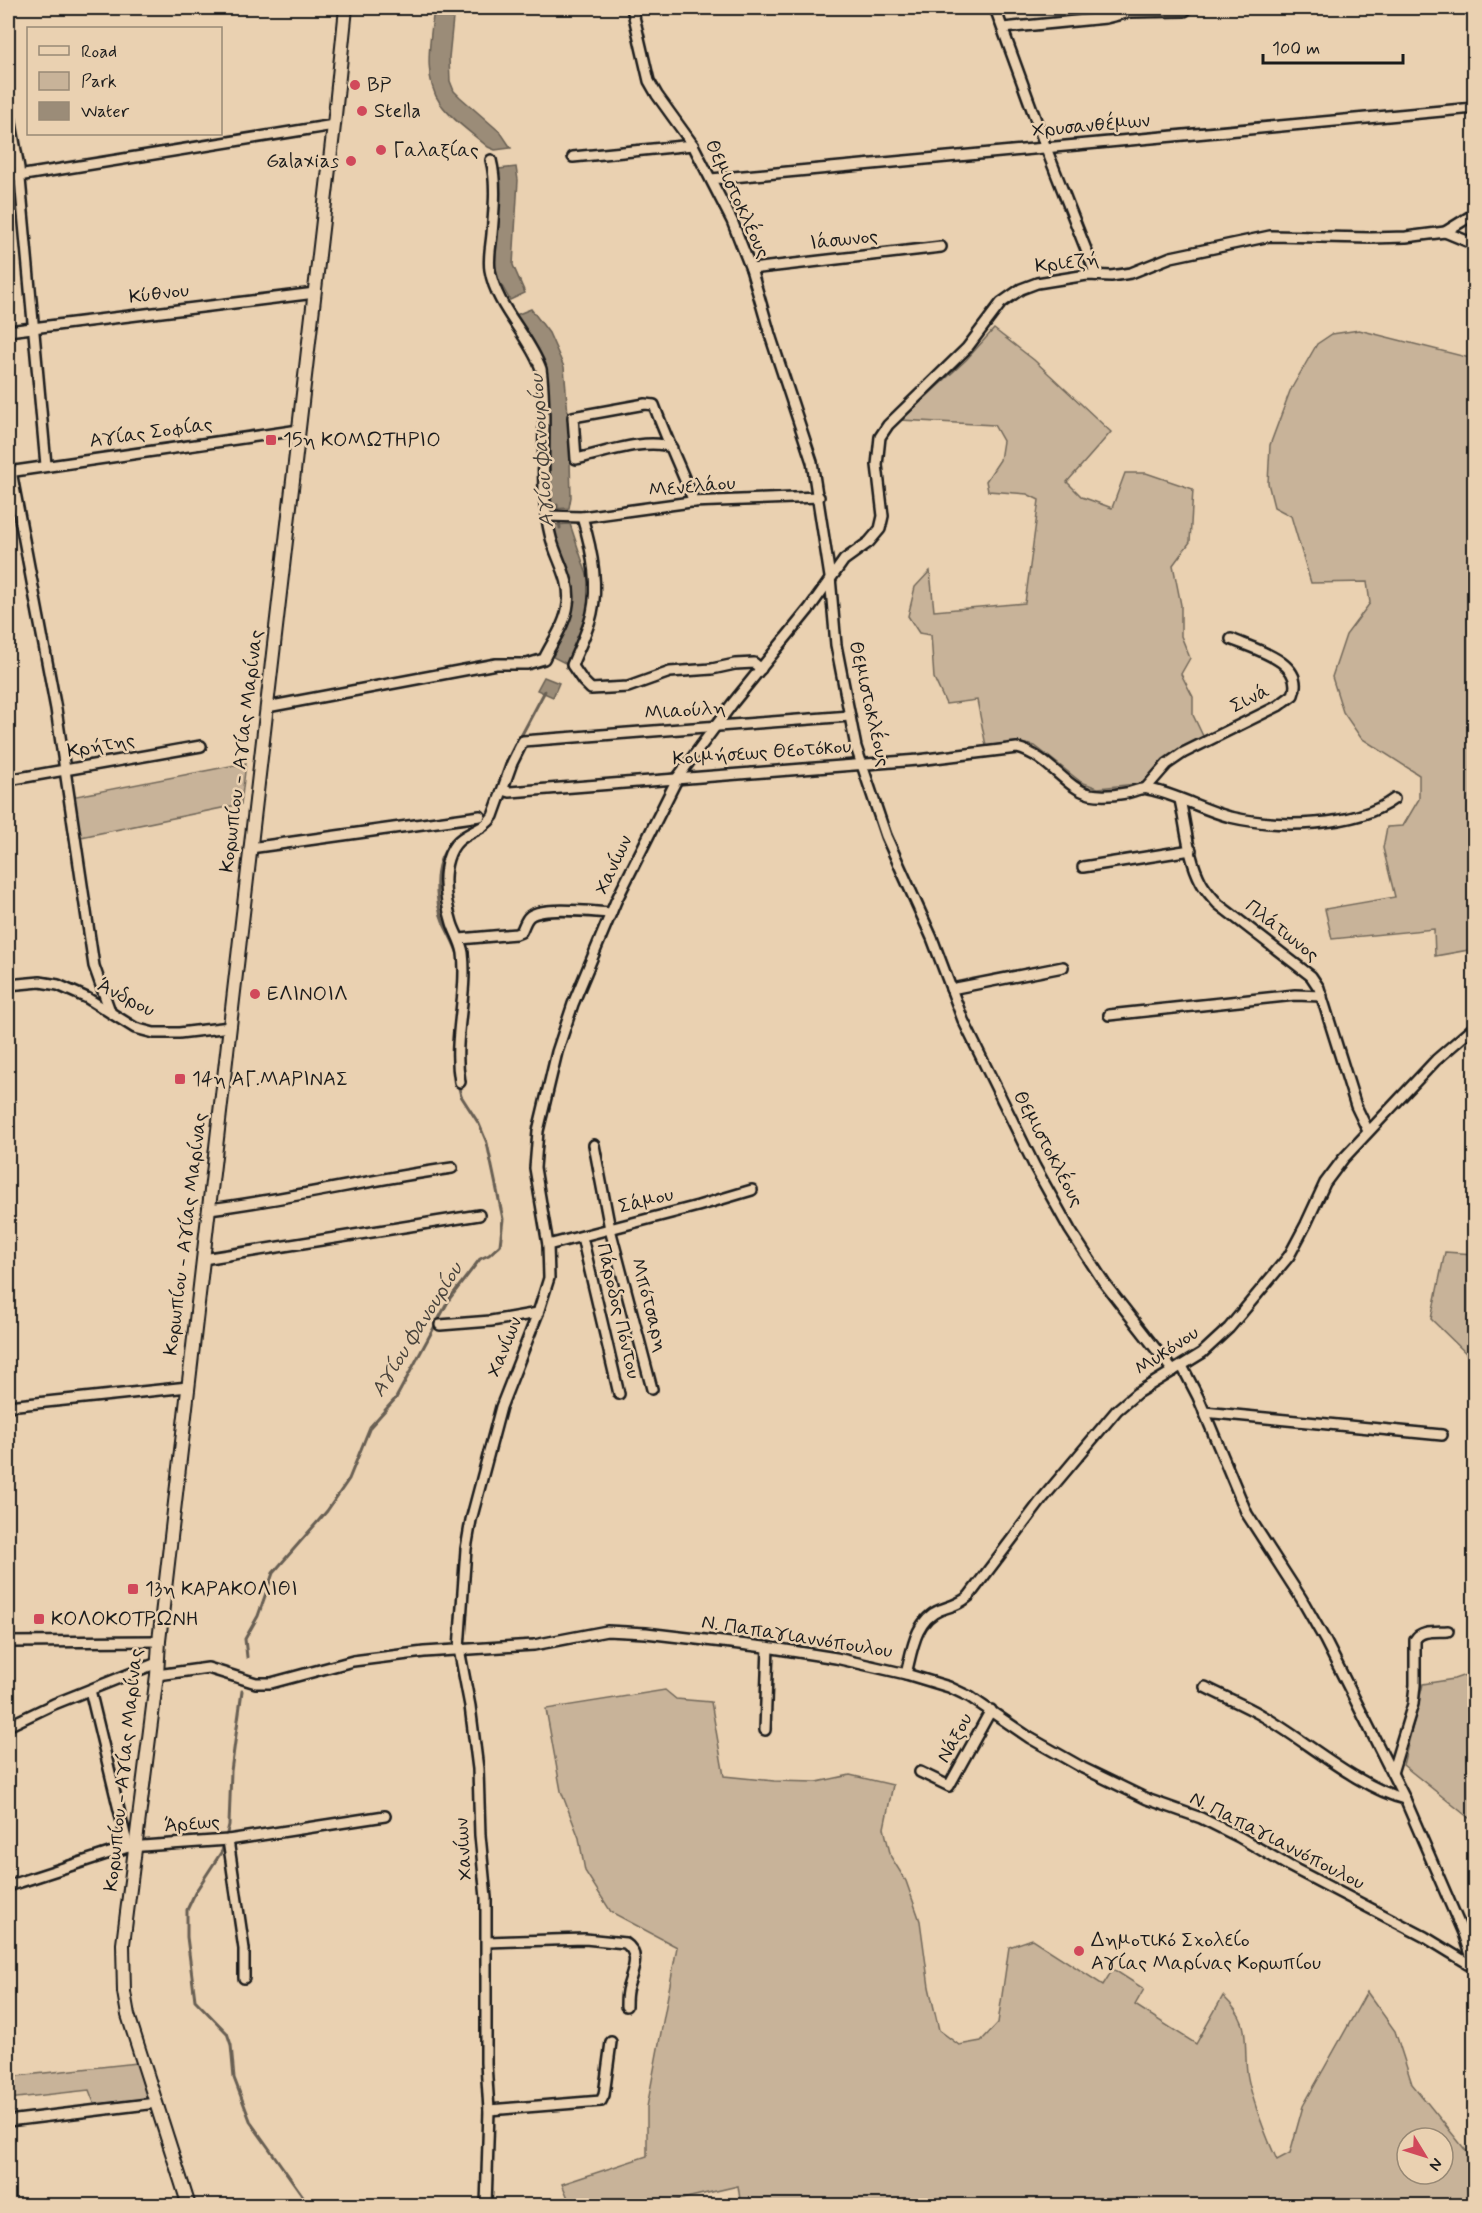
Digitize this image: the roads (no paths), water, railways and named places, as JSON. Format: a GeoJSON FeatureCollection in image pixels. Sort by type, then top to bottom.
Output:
{"type":"FeatureCollection","features":[{"type":"Feature","properties":{"kind":"main road","name":"Κορωπίου - Αγίας Μαρίνας"},"geometry":{"type":"LineString","coordinates":[[189,2205],[128,2015],[124,1992],[123,1944],[132,1847],[157,1669],[346,8]]}},
{"type":"Feature","properties":{"kind":"street","name":"Θεμιστοκλέους"},"geometry":{"type":"LineString","coordinates":[[632,8],[649,81],[693,145],[732,221],[751,269],[812,462],[830,578],[836,645],[856,747],[886,837],[932,938],[963,1020],[1013,1125],[1070,1230],[1121,1306],[1178,1369],[1204,1412],[1247,1514],[1325,1640],[1405,1799],[1463,1933],[1474,1967]]}},
{"type":"Feature","properties":{"kind":"street"},"geometry":{"type":"LineString","coordinates":[[995,8],[1046,148],[1096,275]]}},
{"type":"Feature","properties":{"kind":"street"},"geometry":{"type":"LineString","coordinates":[[1003,28],[1106,18],[1130,12],[1185,11]]}},
{"type":"Feature","properties":{"kind":"street"},"geometry":{"type":"LineString","coordinates":[[8,106],[15,140],[46,465]]}},
{"type":"Feature","properties":{"kind":"street","name":"Χρυσανθέμων"},"geometry":{"type":"LineString","coordinates":[[711,179],[1474,108]]}},
{"type":"Feature","properties":{"kind":"street"},"geometry":{"type":"LineString","coordinates":[[18,176],[334,125]]}},
{"type":"Feature","properties":{"kind":"street"},"geometry":{"type":"LineString","coordinates":[[573,157],[693,145]]}},
{"type":"Feature","properties":{"kind":"street"},"geometry":{"type":"LineString","coordinates":[[267,707],[464,669],[496,664],[528,664],[544,659],[566,616],[569,590],[554,549],[550,516],[541,369],[514,323],[490,272],[495,177],[491,160]]}},
{"type":"Feature","properties":{"kind":"street","name":"Κριεζή"},"geometry":{"type":"LineString","coordinates":[[830,578],[844,560],[868,542],[880,529],[883,516],[877,465],[880,436],[888,425],[967,348],[1001,303],[1021,289],[1037,283],[1131,273],[1171,257],[1270,236],[1382,238],[1445,232],[1474,214]]}},
{"type":"Feature","properties":{"kind":"street"},"geometry":{"type":"LineString","coordinates":[[1445,232],[1474,244]]}},
{"type":"Feature","properties":{"kind":"street","name":"Ιάσωνος"},"geometry":{"type":"LineString","coordinates":[[751,269],[941,247]]}},
{"type":"Feature","properties":{"kind":"street","name":"Κύθνου"},"geometry":{"type":"LineString","coordinates":[[8,331],[315,293]]}},
{"type":"Feature","properties":{"kind":"street"},"geometry":{"type":"LineString","coordinates":[[672,448],[665,444],[645,444],[576,459],[573,417],[651,403],[654,405],[665,435],[672,448],[694,502]]}},
{"type":"Feature","properties":{"kind":"street","name":"Αγίας Σοφίας"},"geometry":{"type":"LineString","coordinates":[[9,471],[299,430]]}},
{"type":"Feature","properties":{"kind":"street"},"geometry":{"type":"LineString","coordinates":[[9,471],[56,709],[94,966],[110,1011]]}},
{"type":"Feature","properties":{"kind":"street","name":"Μενελάου"},"geometry":{"type":"LineString","coordinates":[[550,516],[582,517],[694,502],[819,497]]}},
{"type":"Feature","properties":{"kind":"street"},"geometry":{"type":"LineString","coordinates":[[582,517],[588,534],[595,580],[594,602],[589,626],[572,665],[591,688],[628,687],[670,672],[712,669],[735,664],[754,663],[761,669]]}},
{"type":"Feature","properties":{"kind":"street","name":"Χανίων"},"geometry":{"type":"LineString","coordinates":[[486,2205],[489,2110],[486,2063],[487,1942],[478,1769],[470,1706],[459,1649],[466,1549],[471,1520],[501,1407],[538,1313],[549,1278],[548,1245],[535,1168],[538,1131],[557,1052],[573,1004],[611,913],[678,777],[809,609],[830,578]]}},
{"type":"Feature","properties":{"kind":"street","name":"Σινά"},"geometry":{"type":"LineString","coordinates":[[1146,788],[1167,764],[1183,753],[1278,706],[1293,695],[1296,683],[1283,663],[1231,639]]}},
{"type":"Feature","properties":{"kind":"street","name":"Μιαούλη"},"geometry":{"type":"LineString","coordinates":[[503,790],[512,763],[523,741],[850,716]]}},
{"type":"Feature","properties":{"kind":"street","name":"Κρήτης"},"geometry":{"type":"LineString","coordinates":[[8,780],[201,746]]}},
{"type":"Feature","properties":{"kind":"street","name":"Κοιμήσεως Θεοτόκου"},"geometry":{"type":"LineString","coordinates":[[503,790],[510,792],[678,777],[918,760],[1017,748],[1029,751],[1043,759],[1076,788],[1089,794],[1127,793],[1146,788],[1230,817],[1260,822],[1300,823],[1369,813],[1382,808],[1394,798]]}},
{"type":"Feature","properties":{"kind":"street"},"geometry":{"type":"LineString","coordinates":[[460,1082],[457,1042],[462,1002],[463,956],[460,939],[452,924],[445,873],[456,842],[489,823],[503,790]]}},
{"type":"Feature","properties":{"kind":"street","name":"Πλάτωνος"},"geometry":{"type":"LineString","coordinates":[[1180,800],[1199,879],[1218,904],[1311,976],[1322,996],[1356,1106],[1368,1131]]}},
{"type":"Feature","properties":{"kind":"street"},"geometry":{"type":"LineString","coordinates":[[250,848],[480,816]]}},
{"type":"Feature","properties":{"kind":"street"},"geometry":{"type":"LineString","coordinates":[[1083,867],[1191,850]]}},
{"type":"Feature","properties":{"kind":"street"},"geometry":{"type":"LineString","coordinates":[[460,939],[516,934],[521,932],[526,920],[537,913],[551,911],[611,913]]}},
{"type":"Feature","properties":{"kind":"street"},"geometry":{"type":"LineString","coordinates":[[951,989],[1063,967]]}},
{"type":"Feature","properties":{"kind":"street"},"geometry":{"type":"LineString","coordinates":[[1295,995],[1309,987],[1311,976]]}},
{"type":"Feature","properties":{"kind":"street","name":"Άνδρου"},"geometry":{"type":"LineString","coordinates":[[8,985],[40,982],[57,986],[87,998],[135,1028],[154,1033],[179,1033],[230,1027]]}},
{"type":"Feature","properties":{"kind":"street"},"geometry":{"type":"LineString","coordinates":[[1109,1015],[1295,995],[1322,996]]}},
{"type":"Feature","properties":{"kind":"street","name":"Μυκόνου"},"geometry":{"type":"LineString","coordinates":[[906,1674],[914,1642],[923,1622],[937,1611],[963,1601],[1043,1498],[1117,1410],[1137,1393],[1202,1353],[1229,1328],[1277,1272],[1306,1224],[1324,1183],[1368,1131],[1436,1060],[1474,1028]]}},
{"type":"Feature","properties":{"kind":"street","name":"Μπότσαρη"},"geometry":{"type":"LineString","coordinates":[[594,1144],[610,1229],[652,1389]]}},
{"type":"Feature","properties":{"kind":"street"},"geometry":{"type":"LineString","coordinates":[[209,1209],[293,1196],[404,1174],[452,1168]]}},
{"type":"Feature","properties":{"kind":"street","name":"Σάμου"},"geometry":{"type":"LineString","coordinates":[[548,1245],[752,1190]]}},
{"type":"Feature","properties":{"kind":"street"},"geometry":{"type":"LineString","coordinates":[[203,1259],[479,1215]]}},
{"type":"Feature","properties":{"kind":"street","name":"Πάροδος Πόντου"},"geometry":{"type":"LineString","coordinates":[[582,1237],[619,1394]]}},
{"type":"Feature","properties":{"kind":"street"},"geometry":{"type":"LineString","coordinates":[[440,1325],[491,1321],[538,1313]]}},
{"type":"Feature","properties":{"kind":"street"},"geometry":{"type":"LineString","coordinates":[[8,1406],[188,1387]]}},
{"type":"Feature","properties":{"kind":"street"},"geometry":{"type":"LineString","coordinates":[[1204,1412],[1442,1435]]}},
{"type":"Feature","properties":{"kind":"street","name":"Ν. Παπαγιαννόπουλου"},"geometry":{"type":"LineString","coordinates":[[8,1726],[90,1690],[157,1669],[208,1668],[256,1683],[271,1683],[353,1661],[459,1649],[534,1645],[607,1631],[646,1633],[768,1647],[836,1658],[906,1674],[949,1687],[991,1710],[1030,1738],[1083,1768],[1147,1799],[1201,1818],[1239,1837],[1289,1866],[1425,1937],[1474,1967]]}},
{"type":"Feature","properties":{"kind":"street"},"geometry":{"type":"LineString","coordinates":[[1392,1773],[1413,1704],[1415,1640],[1422,1633],[1448,1631]]}},
{"type":"Feature","properties":{"kind":"street"},"geometry":{"type":"LineString","coordinates":[[8,1642],[159,1641]]}},
{"type":"Feature","properties":{"kind":"street"},"geometry":{"type":"LineString","coordinates":[[765,1730],[768,1647]]}},
{"type":"Feature","properties":{"kind":"street"},"geometry":{"type":"LineString","coordinates":[[1205,1687],[1262,1715],[1364,1781],[1393,1796],[1405,1799]]}},
{"type":"Feature","properties":{"kind":"street"},"geometry":{"type":"LineString","coordinates":[[90,1690],[132,1847]]}},
{"type":"Feature","properties":{"kind":"street","name":"Νάξου"},"geometry":{"type":"LineString","coordinates":[[920,1772],[949,1786],[991,1710]]}},
{"type":"Feature","properties":{"kind":"street","name":"Άρεως"},"geometry":{"type":"LineString","coordinates":[[8,1886],[132,1847],[227,1840],[385,1816]]}},
{"type":"Feature","properties":{"kind":"street"},"geometry":{"type":"LineString","coordinates":[[227,1840],[244,1949],[244,1978]]}},
{"type":"Feature","properties":{"kind":"street"},"geometry":{"type":"LineString","coordinates":[[487,1942],[585,1939],[625,1943],[632,1950],[635,1961],[633,1975],[627,1988],[626,2006]]}},
{"type":"Feature","properties":{"kind":"street"},"geometry":{"type":"LineString","coordinates":[[489,2110],[602,2101],[611,2042]]}},
{"type":"Feature","properties":{"kind":"street"},"geometry":{"type":"LineString","coordinates":[[8,2121],[156,2103]]}},
{"type":"Feature","properties":{"kind":"water"},"geometry":{"type":"Polygon","coordinates":[[[434,8],[454,8],[449,58],[450,81],[454,91],[501,133],[511,148],[495,150],[488,147],[456,121],[434,93],[429,57],[434,8]]]}},
{"type":"Feature","properties":{"kind":"water"},"geometry":{"type":"Polygon","coordinates":[[[516,167],[518,180],[513,265],[525,293],[510,300],[498,279],[495,264],[499,169],[516,167]]]}},
{"type":"Feature","properties":{"kind":"water"},"geometry":{"type":"Polygon","coordinates":[[[531,309],[549,333],[564,367],[569,426],[571,497],[569,508],[552,509],[546,381],[516,315],[531,309]]]}},
{"type":"Feature","properties":{"kind":"water"},"geometry":{"type":"Polygon","coordinates":[[[570,524],[587,575],[591,592],[591,608],[573,655],[567,664],[553,657],[569,614],[553,525],[570,524]]]}},
{"type":"Feature","properties":{"kind":"water"},"geometry":{"type":"Polygon","coordinates":[[[544,677],[559,683],[553,697],[537,690],[544,677]]]}},
{"type":"Feature","properties":{"kind":"waterway","name":"Αγίου Φανουρίου"},"geometry":{"type":"LineString","coordinates":[[557,505],[560,528]]}},
{"type":"Feature","properties":{"kind":"waterway","name":"Αγίου Φανουρίου"},"geometry":{"type":"LineString","coordinates":[[520,738],[545,691]]}},
{"type":"Feature","properties":{"kind":"waterway","name":"Αγίου Φανουρίου"},"geometry":{"type":"LineString","coordinates":[[449,846],[440,863],[437,894],[444,924],[459,958]]}},
{"type":"Feature","properties":{"kind":"waterway","name":"Αγίου Φανουρίου"},"geometry":{"type":"LineString","coordinates":[[247,1657],[245,1639],[258,1616],[273,1573],[327,1511],[349,1479],[370,1427],[396,1398],[450,1298],[480,1259],[489,1255],[500,1245],[503,1219],[487,1143],[479,1124],[461,1096],[458,1084]]}},
{"type":"Feature","properties":{"kind":"waterway","name":"Αγίου Φανουρίου"},"geometry":{"type":"LineString","coordinates":[[226,1837],[229,1825],[231,1771],[242,1691]]}},
{"type":"Feature","properties":{"kind":"waterway","name":"Αγίου Φανουρίου"},"geometry":{"type":"LineString","coordinates":[[224,1843],[222,1851],[196,1891],[187,1910],[187,1937],[195,2000],[227,2033],[231,2045],[234,2078],[251,2123],[310,2206]]}},
{"type":"Feature","properties":{"kind":"place","name":"BP"},"geometry":{"type":"Point","coordinates":[355,85]}},
{"type":"Feature","properties":{"kind":"place","name":"Stella"},"geometry":{"type":"Point","coordinates":[362,111]}},
{"type":"Feature","properties":{"kind":"place","name":"Γαλαξίας"},"geometry":{"type":"Point","coordinates":[381,150]}},
{"type":"Feature","properties":{"kind":"place","name":"Galaxias"},"geometry":{"type":"Point","coordinates":[351,161]}},
{"type":"Feature","properties":{"kind":"place","name":"15η ΚΟΜΩΤΗΡΙΟ"},"geometry":{"type":"Point","coordinates":[271,440]}},
{"type":"Feature","properties":{"kind":"place","name":"ΕΛΙΝΟΙΛ"},"geometry":{"type":"Point","coordinates":[255,994]}},
{"type":"Feature","properties":{"kind":"place","name":"14η ΑΓ.ΜΑΡΙΝΑΣ"},"geometry":{"type":"Point","coordinates":[180,1079]}},
{"type":"Feature","properties":{"kind":"place","name":"13η ΚΑΡΑΚΟΛΙΘΙ"},"geometry":{"type":"Point","coordinates":[133,1589]}},
{"type":"Feature","properties":{"kind":"place","name":"ΚΟΛΟΚΟΤΡΩΝΗ"},"geometry":{"type":"Point","coordinates":[39,1619]}},
{"type":"Feature","properties":{"kind":"place","name":"Δημοτικό Σχολείο Αγίας Μαρίνας Κορωπίου"},"geometry":{"type":"Point","coordinates":[1079,1951]}}]}
